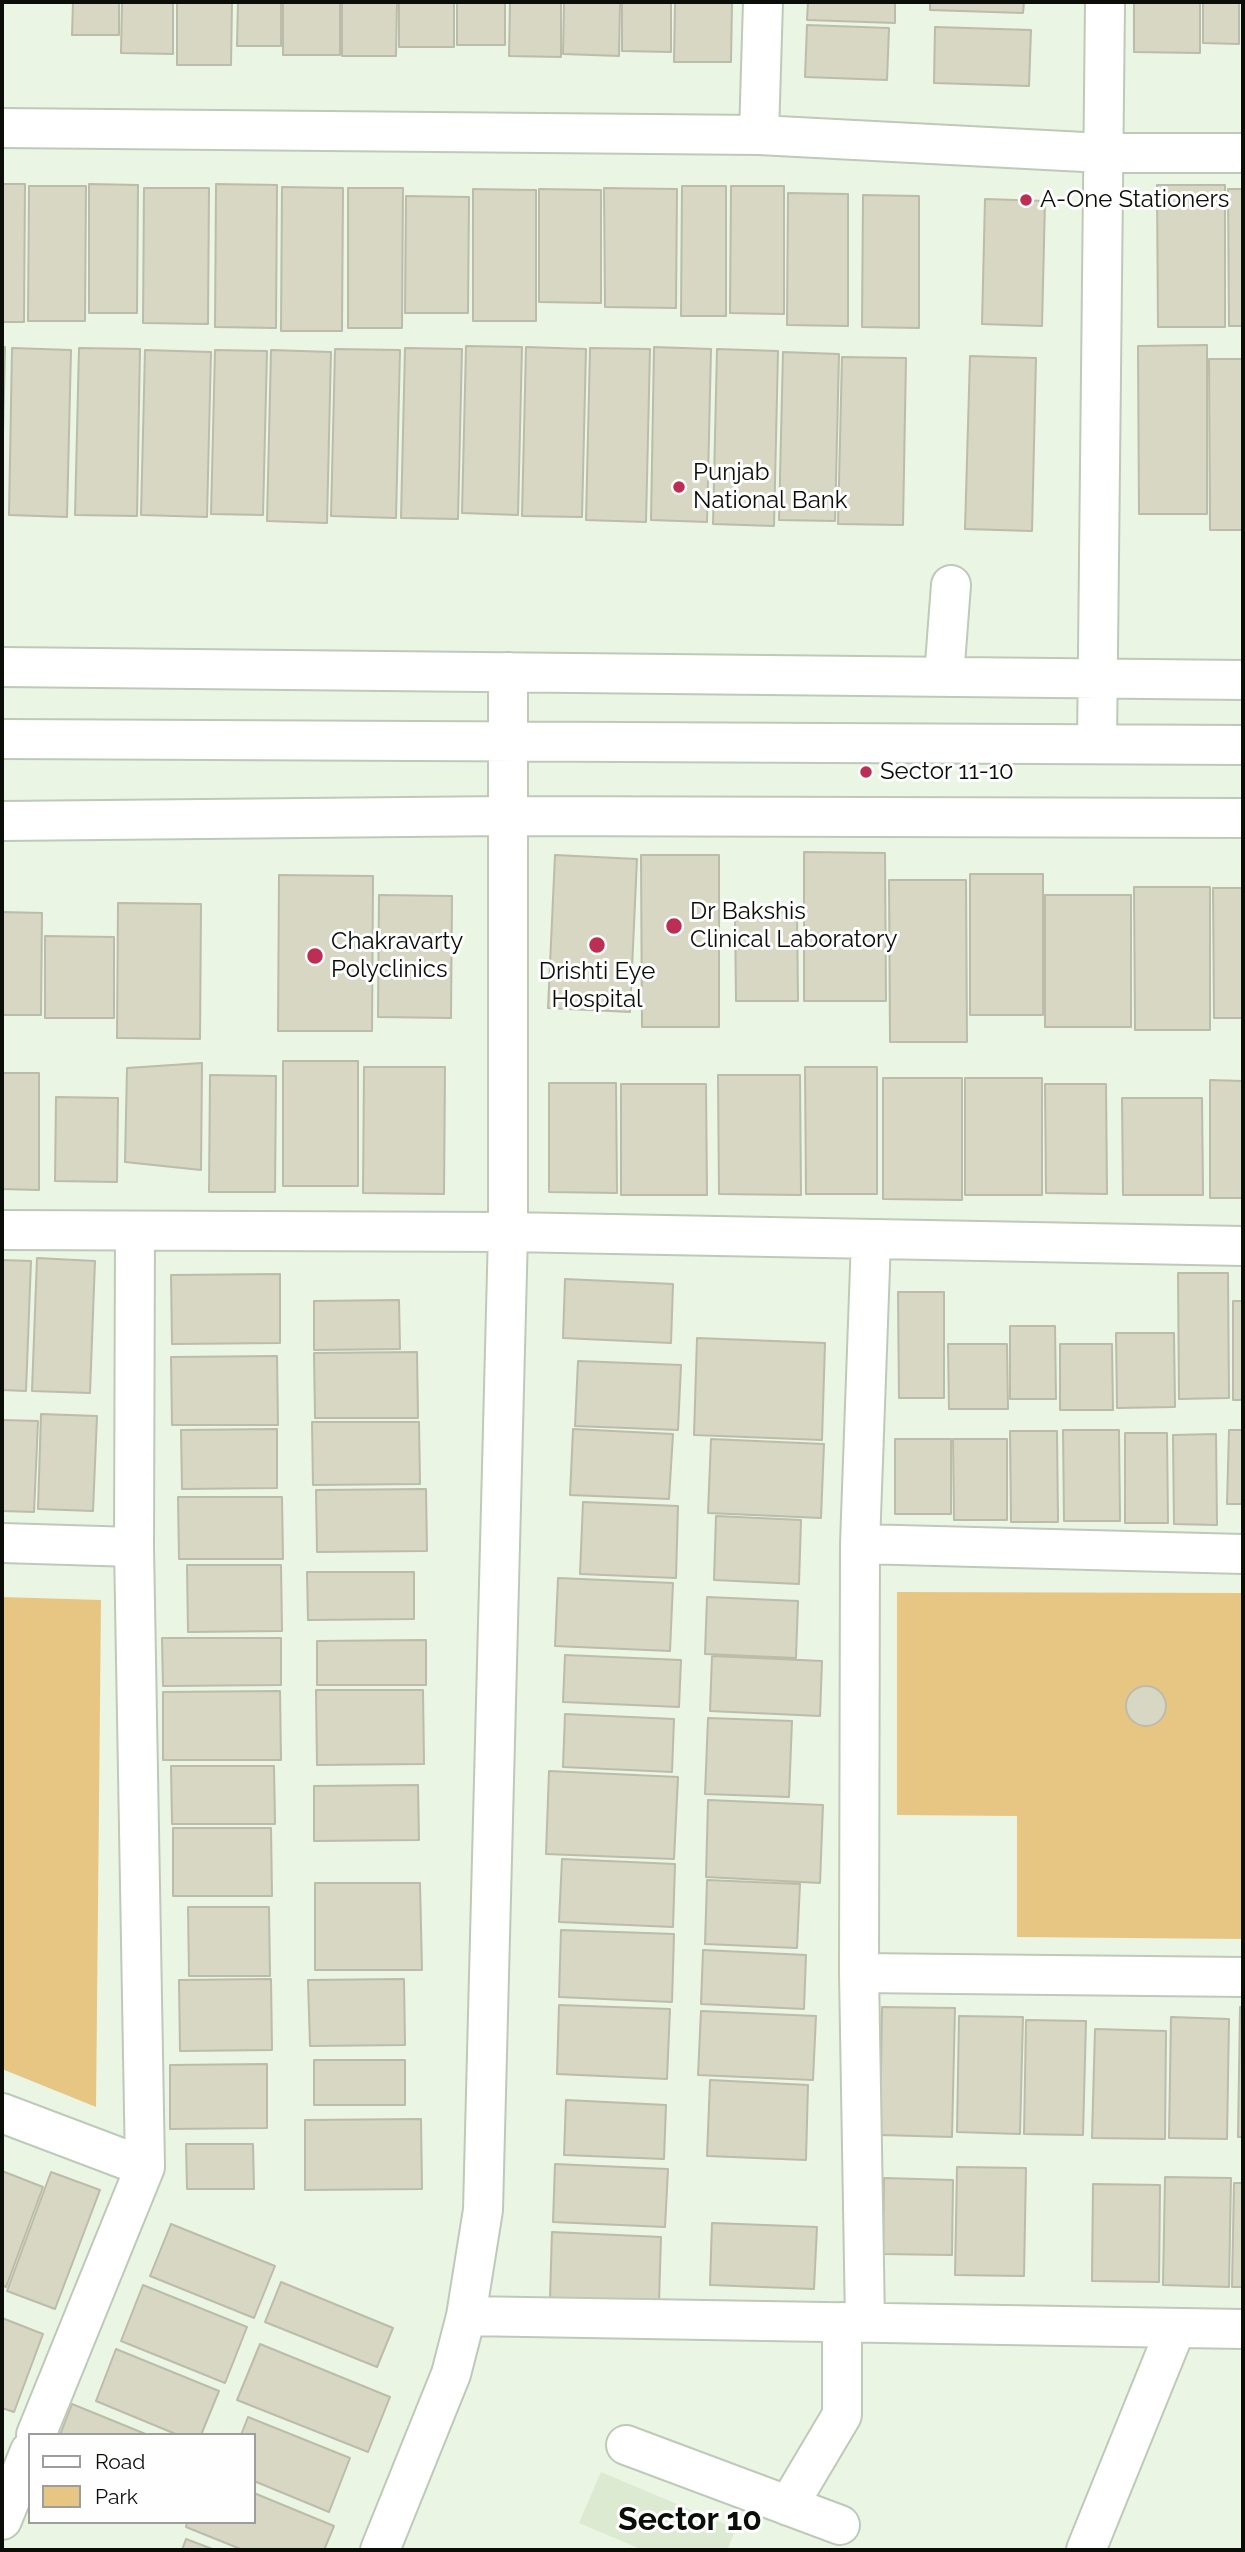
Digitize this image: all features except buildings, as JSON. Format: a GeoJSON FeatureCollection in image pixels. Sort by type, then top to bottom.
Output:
{"type":"FeatureCollection","features":[{"type":"Feature","properties":{"kind":"street"},"geometry":{"type":"LineString","coordinates":[[759,135],[763,2]]}},
{"type":"Feature","properties":{"kind":"street"},"geometry":{"type":"LineString","coordinates":[[1097,744],[1105,2]]}},
{"type":"Feature","properties":{"kind":"street"},"geometry":{"type":"LineString","coordinates":[[2,128],[759,135],[1103,153],[1243,153]]}},
{"type":"Feature","properties":{"kind":"street"},"geometry":{"type":"LineString","coordinates":[[944,677],[951,585]]}},
{"type":"Feature","properties":{"kind":"street"},"geometry":{"type":"LineString","coordinates":[[2,667],[1243,680]]}},
{"type":"Feature","properties":{"kind":"street"},"geometry":{"type":"LineString","coordinates":[[380,2550],[451,2374],[466,2316],[483,2210],[508,1232],[508,672]]}},
{"type":"Feature","properties":{"kind":"street"},"geometry":{"type":"LineString","coordinates":[[2,739],[1243,745]]}},
{"type":"Feature","properties":{"kind":"street"},"geometry":{"type":"LineString","coordinates":[[2,821],[507,816],[1243,818]]}},
{"type":"Feature","properties":{"kind":"street"},"geometry":{"type":"LineString","coordinates":[[2,1230],[508,1232],[1243,1246]]}},
{"type":"Feature","properties":{"kind":"street"},"geometry":{"type":"LineString","coordinates":[[37,2433],[145,2167],[134,1547],[135,1231]]}},
{"type":"Feature","properties":{"kind":"street"},"geometry":{"type":"LineString","coordinates":[[788,2506],[842,2415],[854,2322],[859,1973],[859,1544],[871,1239]]}},
{"type":"Feature","properties":{"kind":"street"},"geometry":{"type":"LineString","coordinates":[[2,1543],[134,1547]]}},
{"type":"Feature","properties":{"kind":"street"},"geometry":{"type":"LineString","coordinates":[[859,1544],[1243,1554]]}},
{"type":"Feature","properties":{"kind":"street"},"geometry":{"type":"LineString","coordinates":[[859,1973],[1243,1977]]}},
{"type":"Feature","properties":{"kind":"street"},"geometry":{"type":"LineString","coordinates":[[2,2113],[145,2167]]}},
{"type":"Feature","properties":{"kind":"street"},"geometry":{"type":"LineString","coordinates":[[466,2316],[1243,2329]]}},
{"type":"Feature","properties":{"kind":"street"},"geometry":{"type":"LineString","coordinates":[[1086,2550],[1176,2328]]}},
{"type":"Feature","properties":{"kind":"street"},"geometry":{"type":"LineString","coordinates":[[626,2445],[839,2525]]}},
{"type":"Feature","properties":{"kind":"street"},"geometry":{"type":"LineString","coordinates":[[5,2502],[28,2455]]}},
{"type":"Feature","properties":{"kind":"shaded area"},"geometry":{"type":"Polygon","coordinates":[[[601,2472],[736,2529],[727,2550],[643,2550],[579,2523],[601,2472]]]}},
{"type":"Feature","properties":{"kind":"green space"},"geometry":{"type":"Polygon","coordinates":[[[897,1592],[1243,1593],[1243,1939],[1017,1937],[1017,1816],[897,1815],[897,1592]]]}},
{"type":"Feature","properties":{"kind":"green space"},"geometry":{"type":"Polygon","coordinates":[[[2,1597],[101,1600],[96,2107],[2,2069],[2,1597]]]}},
{"type":"Feature","properties":{"kind":"place","name":"A-One Stationers"},"geometry":{"type":"Point","coordinates":[1026,200]}},
{"type":"Feature","properties":{"kind":"place","name":"Punjab National Bank"},"geometry":{"type":"Point","coordinates":[679,487]}},
{"type":"Feature","properties":{"kind":"place","name":"Sector 11-10"},"geometry":{"type":"Point","coordinates":[866,772]}},
{"type":"Feature","properties":{"kind":"place","name":"Dr Bakshis Clinical Laboratory"},"geometry":{"type":"Point","coordinates":[674,926]}},
{"type":"Feature","properties":{"kind":"place","name":"Drishti Eye Hospital"},"geometry":{"type":"Point","coordinates":[597,945]}},
{"type":"Feature","properties":{"kind":"place","name":"Chakravarty Polyclinics"},"geometry":{"type":"Point","coordinates":[315,956]}},
{"type":"Feature","properties":{"kind":"district","name":"Sector 10"},"geometry":{"type":"Point","coordinates":[690,2520]}}]}
